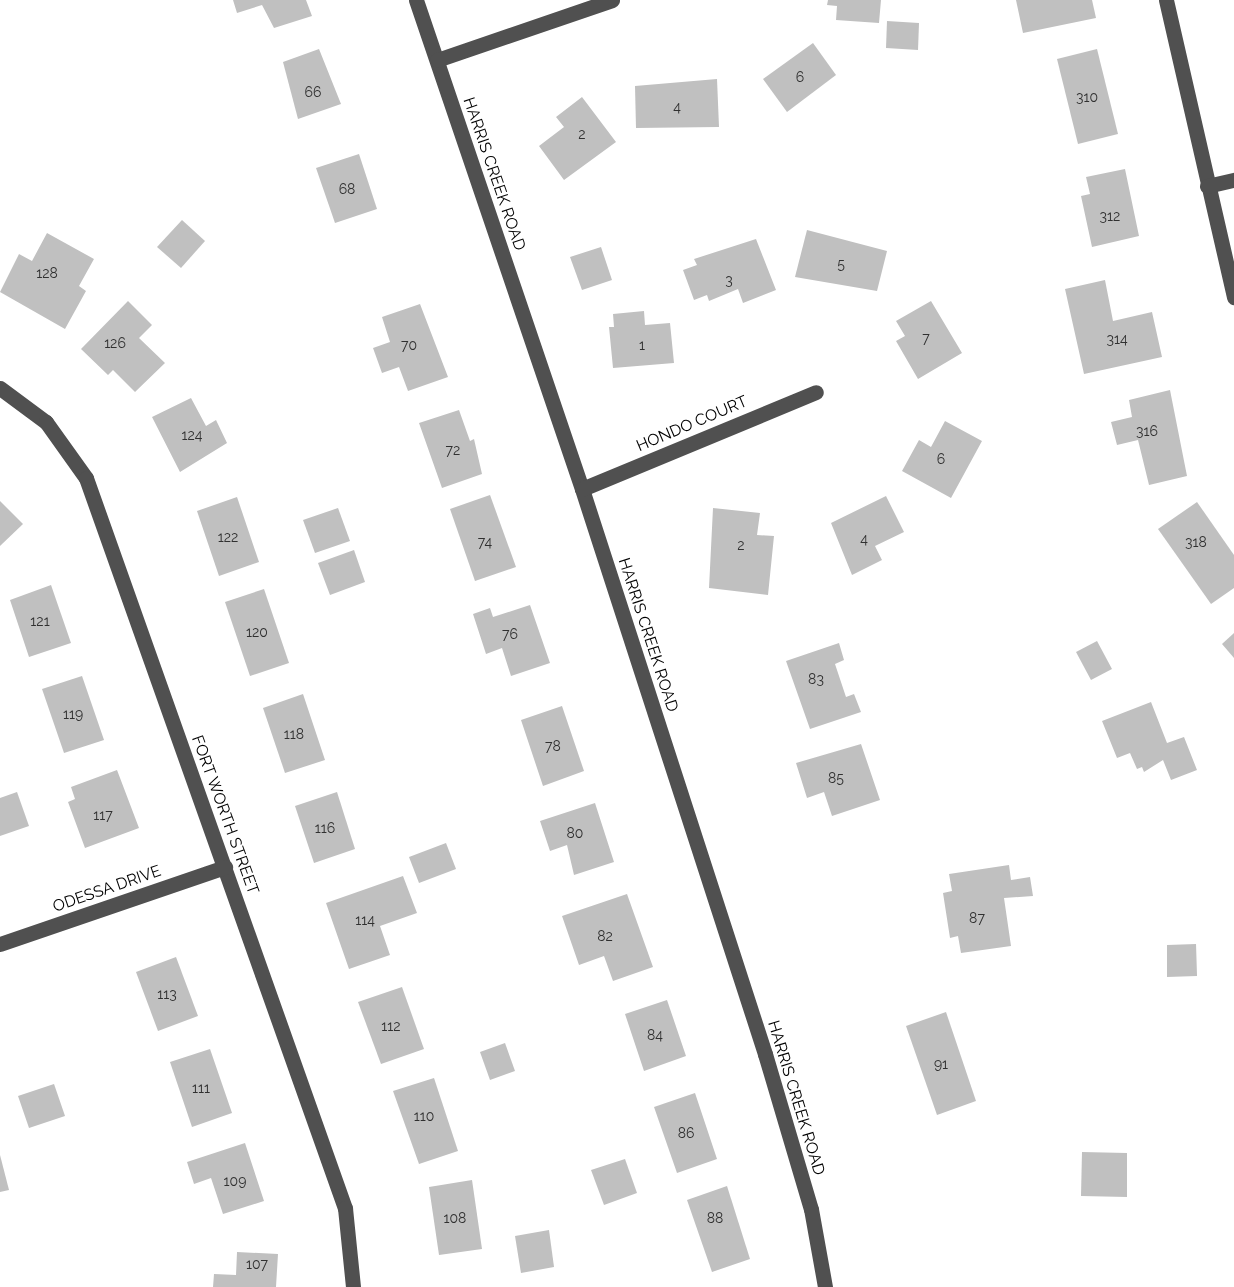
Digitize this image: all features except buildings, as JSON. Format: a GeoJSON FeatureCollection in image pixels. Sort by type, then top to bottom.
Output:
{"type":"FeatureCollection","features":[{"type":"Feature","properties":{"kind":"street","name":"HARRIS CREEK ROAD"},"geometry":{"type":"LineString","coordinates":[[416,0],[582,489],[765,1054],[811,1209],[825,1287]]}},
{"type":"Feature","properties":{"kind":"street"},"geometry":{"type":"LineString","coordinates":[[437,60],[612,0]]}},
{"type":"Feature","properties":{"kind":"street"},"geometry":{"type":"LineString","coordinates":[[1166,0],[1234,297]]}},
{"type":"Feature","properties":{"kind":"street"},"geometry":{"type":"LineString","coordinates":[[1207,186],[1234,180]]}},
{"type":"Feature","properties":{"kind":"street","name":"FORT WORTH STREET"},"geometry":{"type":"LineString","coordinates":[[0,387],[46,422],[86,478],[345,1208],[353,1287]]}},
{"type":"Feature","properties":{"kind":"street","name":"HONDO COURT"},"geometry":{"type":"LineString","coordinates":[[582,489],[816,392]]}},
{"type":"Feature","properties":{"kind":"street","name":"ODESSA DRIVE"},"geometry":{"type":"LineString","coordinates":[[0,944],[225,867]]}}]}
